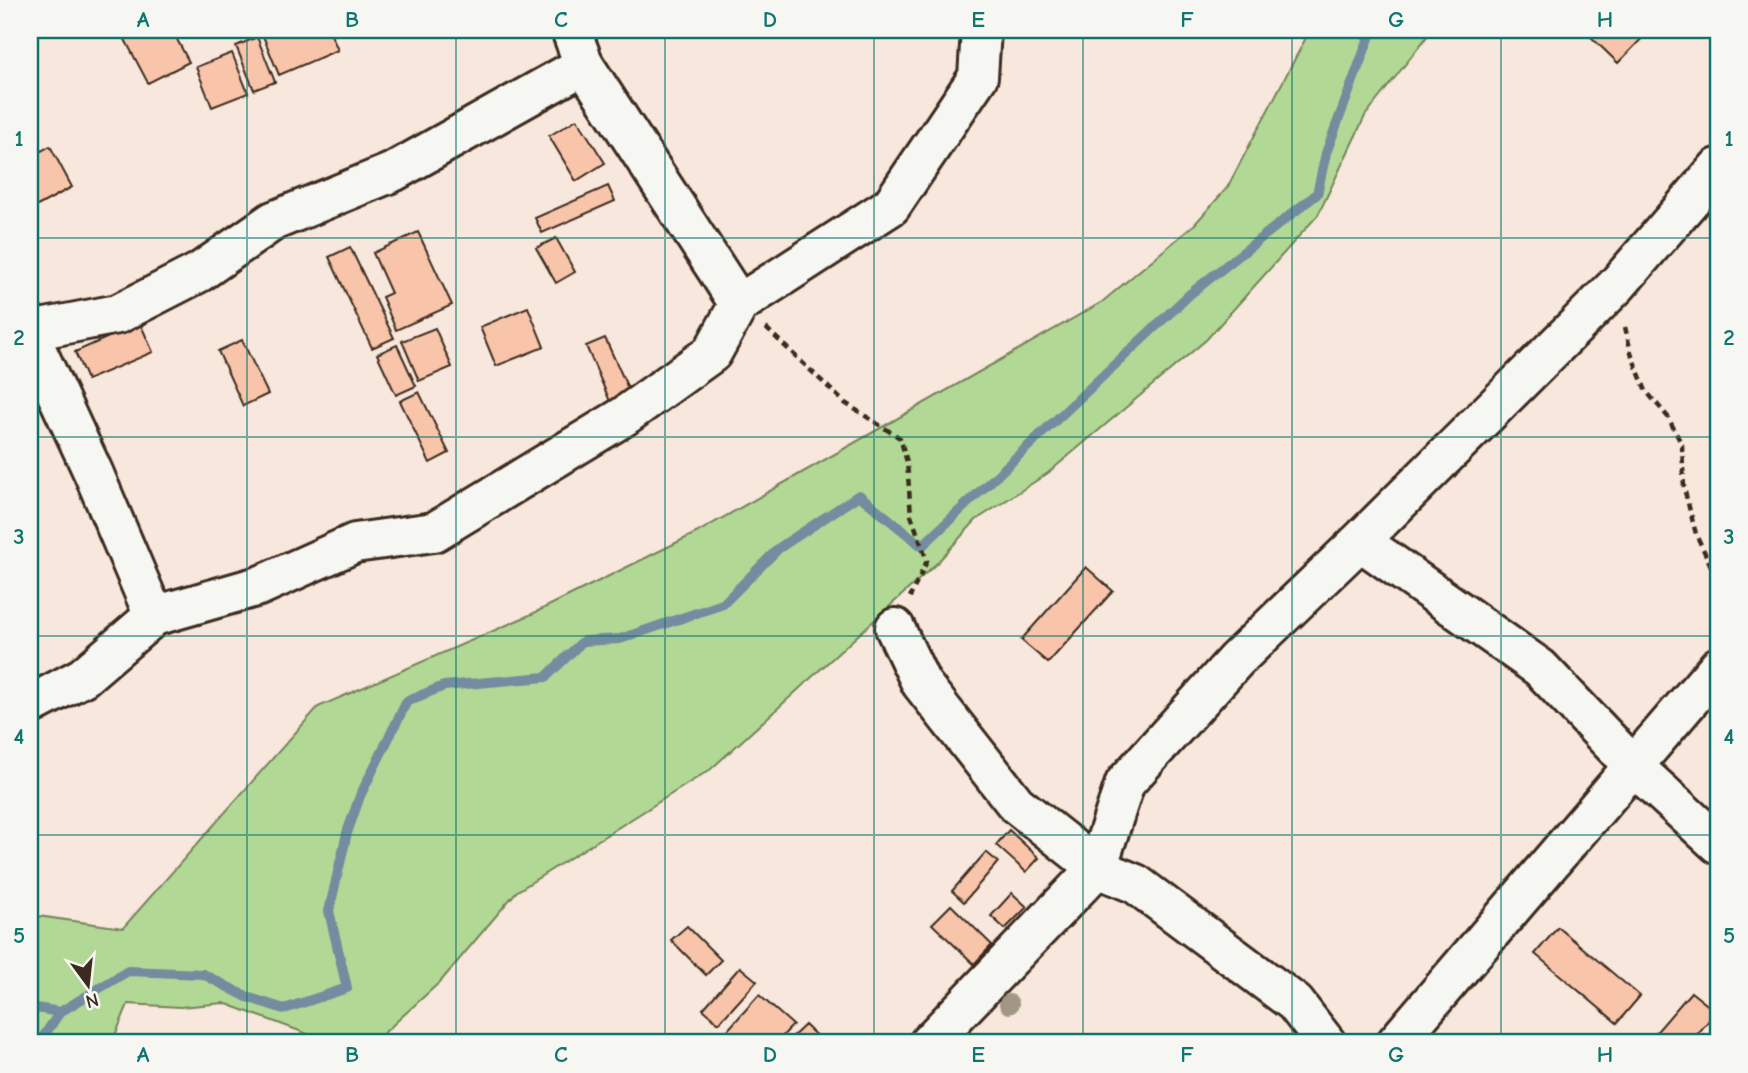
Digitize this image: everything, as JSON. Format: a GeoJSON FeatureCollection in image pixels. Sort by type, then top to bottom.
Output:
{"type":"FeatureCollection","features":[{"type":"Feature","properties":{"kind":"street"},"geometry":{"type":"LineString","coordinates":[[571,30],[584,65],[739,304]]}},
{"type":"Feature","properties":{"kind":"street"},"geometry":{"type":"LineString","coordinates":[[30,705],[83,677],[154,616],[259,586],[355,543],[434,532],[623,417],[712,353],[739,304],[891,205],[978,78],[981,30]]}},
{"type":"Feature","properties":{"kind":"street"},"geometry":{"type":"LineString","coordinates":[[154,616],[93,472],[30,334],[118,314],[201,272],[273,220],[393,172],[584,65]]}},
{"type":"Feature","properties":{"kind":"street"},"geometry":{"type":"LineString","coordinates":[[929,1043],[1097,868],[1125,783],[1236,660],[1360,541],[1617,285],[1718,168]]}},
{"type":"Feature","properties":{"kind":"street"},"geometry":{"type":"LineString","coordinates":[[1360,541],[1540,668],[1633,766],[1718,844]]}},
{"type":"Feature","properties":{"kind":"street"},"geometry":{"type":"LineString","coordinates":[[895,628],[921,684],[1016,804],[1097,868],[1136,884],[1295,1003],[1326,1043]]}},
{"type":"Feature","properties":{"kind":"street"},"geometry":{"type":"LineString","coordinates":[[1395,1043],[1718,667]]}},
{"type":"Feature","properties":{"kind":"path"},"geometry":{"type":"LineString","coordinates":[[1617,285],[1632,356],[1646,391],[1668,417],[1682,445],[1684,488],[1696,534],[1718,581]]}},
{"type":"Feature","properties":{"kind":"path"},"geometry":{"type":"LineString","coordinates":[[739,304],[845,403],[900,438],[907,462],[911,515],[927,561],[895,628]]}},
{"type":"Feature","properties":{"kind":"green space"},"geometry":{"type":"Polygon","coordinates":[[[1310,30],[1432,30],[1365,116],[1318,215],[1206,340],[1048,473],[976,520],[937,563],[711,769],[516,892],[441,981],[373,1043],[332,1043],[224,1003],[180,1007],[128,1004],[112,1043],[30,1043],[30,915],[123,928],[318,707],[532,614],[696,533],[1102,302],[1194,225],[1227,188],[1310,30]]]}},
{"type":"Feature","properties":{"kind":"building"},"geometry":{"type":"Polygon","coordinates":[[[120,30],[172,30],[189,62],[148,83],[120,30]]]}},
{"type":"Feature","properties":{"kind":"building"},"geometry":{"type":"Polygon","coordinates":[[[329,30],[338,50],[279,75],[261,31],[329,30]]]}},
{"type":"Feature","properties":{"kind":"building"},"geometry":{"type":"Polygon","coordinates":[[[1590,30],[1650,30],[1618,63],[1587,33],[1590,30]]]}},
{"type":"Feature","properties":{"kind":"building"},"geometry":{"type":"Polygon","coordinates":[[[257,37],[275,82],[254,90],[236,46],[257,37]]]}},
{"type":"Feature","properties":{"kind":"building"},"geometry":{"type":"Polygon","coordinates":[[[232,53],[248,93],[212,107],[196,67],[232,53]]]}},
{"type":"Feature","properties":{"kind":"building"},"geometry":{"type":"Polygon","coordinates":[[[577,119],[605,163],[576,181],[549,136],[577,119]]]}},
{"type":"Feature","properties":{"kind":"building"},"geometry":{"type":"Polygon","coordinates":[[[50,146],[72,187],[30,210],[30,157],[50,146]]]}},
{"type":"Feature","properties":{"kind":"building"},"geometry":{"type":"Polygon","coordinates":[[[608,186],[615,201],[542,233],[535,218],[608,186]]]}},
{"type":"Feature","properties":{"kind":"building"},"geometry":{"type":"Polygon","coordinates":[[[418,232],[452,305],[396,330],[382,297],[391,293],[373,253],[418,232]]]}},
{"type":"Feature","properties":{"kind":"building"},"geometry":{"type":"Polygon","coordinates":[[[556,238],[575,272],[556,283],[536,248],[556,238]]]}},
{"type":"Feature","properties":{"kind":"building"},"geometry":{"type":"Polygon","coordinates":[[[350,247],[394,338],[372,348],[329,257],[350,247]]]}},
{"type":"Feature","properties":{"kind":"building"},"geometry":{"type":"Polygon","coordinates":[[[528,307],[544,347],[496,366],[480,327],[528,307]]]}},
{"type":"Feature","properties":{"kind":"building"},"geometry":{"type":"Polygon","coordinates":[[[140,323],[153,352],[87,380],[75,352],[140,323]]]}},
{"type":"Feature","properties":{"kind":"building"},"geometry":{"type":"Polygon","coordinates":[[[435,328],[452,367],[419,381],[402,341],[435,328]]]}},
{"type":"Feature","properties":{"kind":"building"},"geometry":{"type":"Polygon","coordinates":[[[605,338],[632,397],[612,406],[586,346],[605,338]]]}},
{"type":"Feature","properties":{"kind":"building"},"geometry":{"type":"Polygon","coordinates":[[[242,340],[268,394],[243,406],[218,351],[242,340]]]}},
{"type":"Feature","properties":{"kind":"building"},"geometry":{"type":"Polygon","coordinates":[[[397,345],[416,386],[396,395],[377,354],[397,345]]]}},
{"type":"Feature","properties":{"kind":"building"},"geometry":{"type":"Polygon","coordinates":[[[419,392],[449,453],[430,463],[400,401],[419,392]]]}},
{"type":"Feature","properties":{"kind":"building"},"geometry":{"type":"Polygon","coordinates":[[[1086,567],[1113,591],[1048,663],[1021,640],[1086,567]]]}},
{"type":"Feature","properties":{"kind":"building"},"geometry":{"type":"Polygon","coordinates":[[[1009,830],[1039,858],[1026,872],[996,845],[1009,830]]]}},
{"type":"Feature","properties":{"kind":"building"},"geometry":{"type":"Polygon","coordinates":[[[986,852],[998,862],[964,902],[952,891],[986,852]]]}},
{"type":"Feature","properties":{"kind":"building"},"geometry":{"type":"Polygon","coordinates":[[[1012,893],[1027,907],[1005,929],[991,916],[1012,893]]]}},
{"type":"Feature","properties":{"kind":"building"},"geometry":{"type":"Polygon","coordinates":[[[951,905],[992,945],[974,964],[932,924],[951,905]]]}},
{"type":"Feature","properties":{"kind":"building"},"geometry":{"type":"Polygon","coordinates":[[[687,926],[721,960],[706,975],[671,940],[687,926]]]}},
{"type":"Feature","properties":{"kind":"building"},"geometry":{"type":"Polygon","coordinates":[[[1558,927],[1640,996],[1617,1023],[1535,954],[1558,927]]]}},
{"type":"Feature","properties":{"kind":"building"},"geometry":{"type":"Polygon","coordinates":[[[740,967],[757,981],[719,1023],[703,1009],[740,967]]]}},
{"type":"Feature","properties":{"kind":"building"},"geometry":{"type":"Polygon","coordinates":[[[1691,992],[1716,1012],[1690,1043],[1647,1043],[1691,992]]]}},
{"type":"Feature","properties":{"kind":"building"},"geometry":{"type":"Polygon","coordinates":[[[759,995],[793,1025],[776,1043],[716,1043],[759,995]]]}},
{"type":"Feature","properties":{"kind":"building"},"geometry":{"type":"Polygon","coordinates":[[[805,1025],[824,1043],[786,1043],[805,1025]]]}},
{"type":"Feature","properties":{"kind":"waterway"},"geometry":{"type":"LineString","coordinates":[[30,1007],[60,1012],[128,971],[203,974],[247,997],[284,1009],[347,988],[329,911],[347,833],[360,796],[407,701],[444,686],[546,677],[583,641],[620,639],[723,604],[779,548],[859,495],[922,546],[1190,294],[1317,194],[1326,153],[1372,30]]}},
{"type":"Feature","properties":{"kind":"waterway"},"geometry":{"type":"LineString","coordinates":[[39,1043],[60,1012]]}}]}
